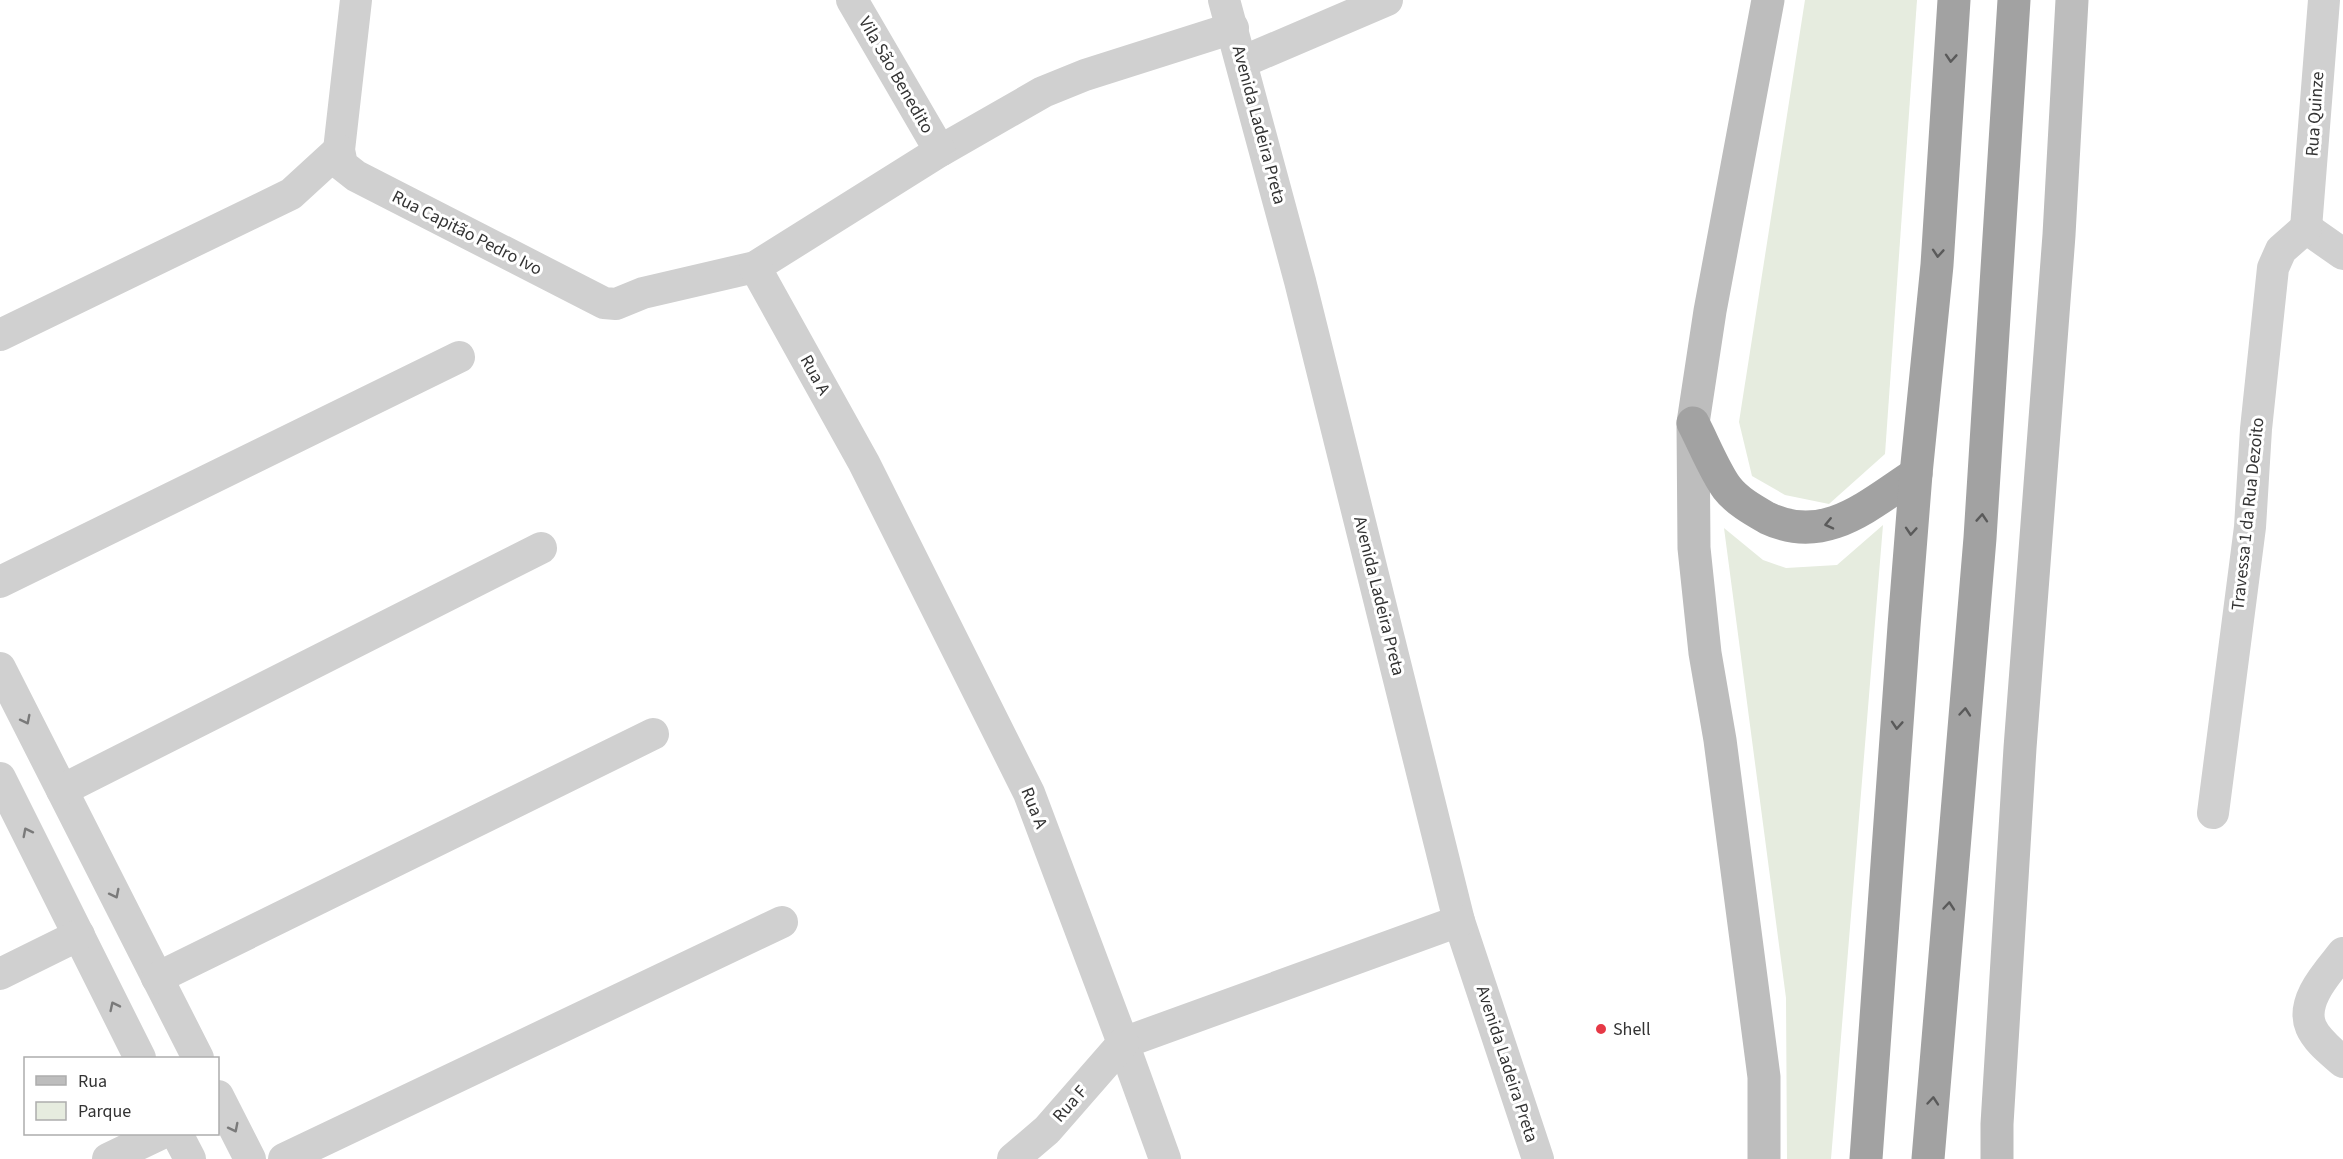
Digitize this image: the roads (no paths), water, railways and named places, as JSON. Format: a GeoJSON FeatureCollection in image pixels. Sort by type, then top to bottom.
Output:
{"type":"FeatureCollection","features":[{"type":"Feature","properties":{"kind":"highway"},"geometry":{"type":"LineString","coordinates":[[1866,1159],[1916,474],[1937,265],[1954,0]]}},
{"type":"Feature","properties":{"kind":"highway"},"geometry":{"type":"LineString","coordinates":[[1928,1159],[1980,538],[2014,0]]}},
{"type":"Feature","properties":{"kind":"highway"},"geometry":{"type":"LineString","coordinates":[[1693,423],[1727,488],[1751,510],[1777,523],[1805,528],[1832,525],[1848,518],[1916,474]]}},
{"type":"Feature","properties":{"kind":"main road"},"geometry":{"type":"LineString","coordinates":[[1764,1159],[1764,1077],[1720,740],[1705,653],[1694,549],[1693,423],[1710,311],[1768,0]]}},
{"type":"Feature","properties":{"kind":"main road"},"geometry":{"type":"LineString","coordinates":[[1997,1159],[1997,1124],[2020,748],[2059,235],[2072,0]]}},
{"type":"Feature","properties":{"kind":"street"},"geometry":{"type":"LineString","coordinates":[[0,335],[291,194],[339,150],[356,0]]}},
{"type":"Feature","properties":{"kind":"street","name":"Vila São Benedito"},"geometry":{"type":"LineString","coordinates":[[852,0],[940,151]]}},
{"type":"Feature","properties":{"kind":"street"},"geometry":{"type":"LineString","coordinates":[[1242,62],[1387,0]]}},
{"type":"Feature","properties":{"kind":"street","name":"Rua Quinze"},"geometry":{"type":"LineString","coordinates":[[2306,228],[2324,0]]}},
{"type":"Feature","properties":{"kind":"street","name":"Rua Capitão Pedro Ivo"},"geometry":{"type":"LineString","coordinates":[[339,150],[342,165],[356,176],[604,303],[616,304],[643,293],[755,267],[940,151],[1043,92],[1228,14]]}},
{"type":"Feature","properties":{"kind":"street","name":"Avenida Ladeira Preta"},"geometry":{"type":"LineString","coordinates":[[1228,14],[1300,281],[1459,921],[1538,1159]]}},
{"type":"Feature","properties":{"kind":"street"},"geometry":{"type":"LineString","coordinates":[[2306,228],[2343,254]]}},
{"type":"Feature","properties":{"kind":"street","name":"Travessa 1 da Rua Dezoito"},"geometry":{"type":"LineString","coordinates":[[2213,813],[2250,527],[2256,429],[2273,268],[2281,250],[2306,228]]}},
{"type":"Feature","properties":{"kind":"street","name":"Rua A"},"geometry":{"type":"LineString","coordinates":[[755,267],[864,463],[1029,793],[1165,1159]]}},
{"type":"Feature","properties":{"kind":"street"},"geometry":{"type":"LineString","coordinates":[[0,582],[459,357]]}},
{"type":"Feature","properties":{"kind":"street"},"geometry":{"type":"LineString","coordinates":[[62,790],[542,549]]}},
{"type":"Feature","properties":{"kind":"street"},"geometry":{"type":"LineString","coordinates":[[0,668],[197,1057]]}},
{"type":"Feature","properties":{"kind":"street"},"geometry":{"type":"LineString","coordinates":[[157,978],[653,734]]}},
{"type":"Feature","properties":{"kind":"street"},"geometry":{"type":"LineString","coordinates":[[0,778],[139,1057]]}},
{"type":"Feature","properties":{"kind":"street"},"geometry":{"type":"LineString","coordinates":[[1123,1043],[1459,921]]}},
{"type":"Feature","properties":{"kind":"street"},"geometry":{"type":"LineString","coordinates":[[284,1159],[782,922]]}},
{"type":"Feature","properties":{"kind":"street"},"geometry":{"type":"LineString","coordinates":[[0,974],[79,935]]}},
{"type":"Feature","properties":{"kind":"street"},"geometry":{"type":"LineString","coordinates":[[2335,963],[2311,1003],[2309,1020],[2319,1039],[2343,1062]]}},
{"type":"Feature","properties":{"kind":"street","name":"Rua F"},"geometry":{"type":"LineString","coordinates":[[1013,1159],[1047,1130],[1123,1043]]}},
{"type":"Feature","properties":{"kind":"street"},"geometry":{"type":"LineString","coordinates":[[219,1098],[249,1159]]}},
{"type":"Feature","properties":{"kind":"street"},"geometry":{"type":"LineString","coordinates":[[108,1159],[158,1135]]}},
{"type":"Feature","properties":{"kind":"street"},"geometry":{"type":"LineString","coordinates":[[178,1135],[190,1159]]}},
{"type":"Feature","properties":{"kind":"place","name":"Shell"},"geometry":{"type":"Point","coordinates":[1601,1029]}}]}
